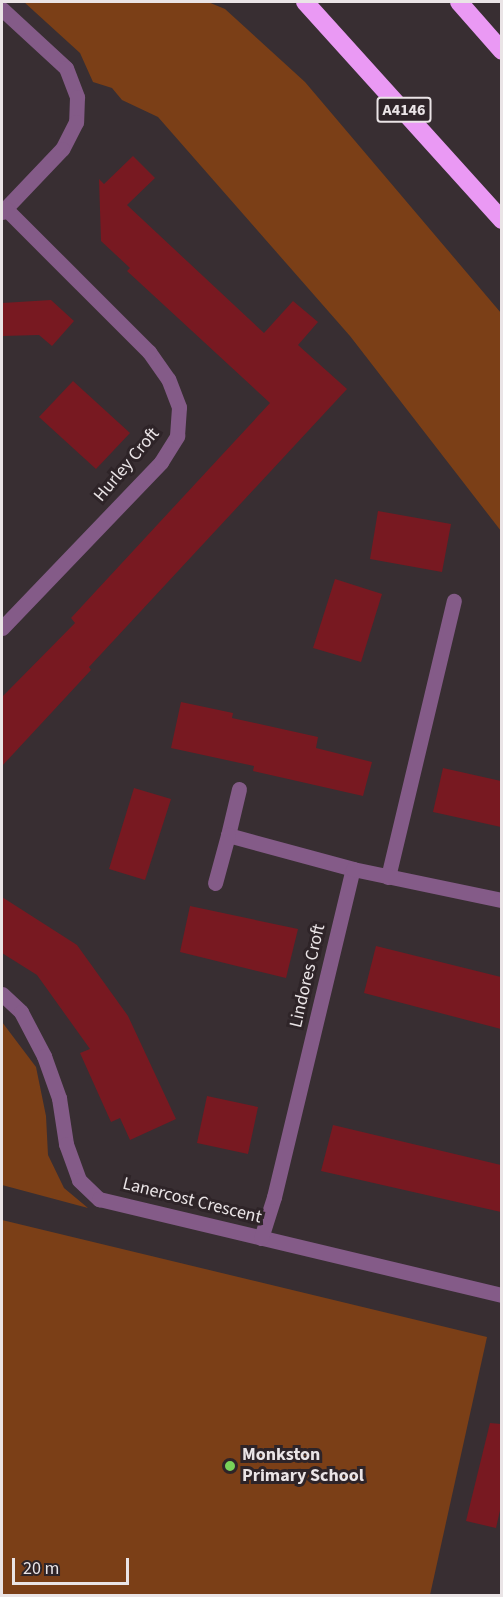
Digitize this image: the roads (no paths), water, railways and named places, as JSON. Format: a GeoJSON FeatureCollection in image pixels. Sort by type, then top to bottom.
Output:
{"type":"FeatureCollection","features":[{"type":"Feature","properties":{"kind":"highway","name":"A4146"},"geometry":{"type":"LineString","coordinates":[[305,2],[501,220]]}},
{"type":"Feature","properties":{"kind":"highway"},"geometry":{"type":"LineString","coordinates":[[459,2],[501,49]]}},
{"type":"Feature","properties":{"kind":"street"},"geometry":{"type":"LineString","coordinates":[[2,9],[66,68],[77,97],[76,122],[62,149],[3,210]]}},
{"type":"Feature","properties":{"kind":"street","name":"Hurley Croft"},"geometry":{"type":"LineString","coordinates":[[2,628],[161,462],[177,436],[179,407],[168,379],[149,352],[3,210]]}},
{"type":"Feature","properties":{"kind":"street"},"geometry":{"type":"LineString","coordinates":[[388,877],[454,602]]}},
{"type":"Feature","properties":{"kind":"street"},"geometry":{"type":"LineString","coordinates":[[215,883],[239,789]]}},
{"type":"Feature","properties":{"kind":"street"},"geometry":{"type":"LineString","coordinates":[[228,835],[353,869],[501,900]]}},
{"type":"Feature","properties":{"kind":"street","name":"Lindores Croft"},"geometry":{"type":"LineString","coordinates":[[261,1238],[292,1124],[353,869]]}},
{"type":"Feature","properties":{"kind":"street","name":"Lanercost Crescent"},"geometry":{"type":"LineString","coordinates":[[2,994],[21,1012],[44,1056],[59,1098],[66,1144],[79,1180],[99,1199],[501,1295]]}},
{"type":"Feature","properties":{"kind":"place","name":"Monkston Primary School"},"geometry":{"type":"Point","coordinates":[230,1466]}}]}
